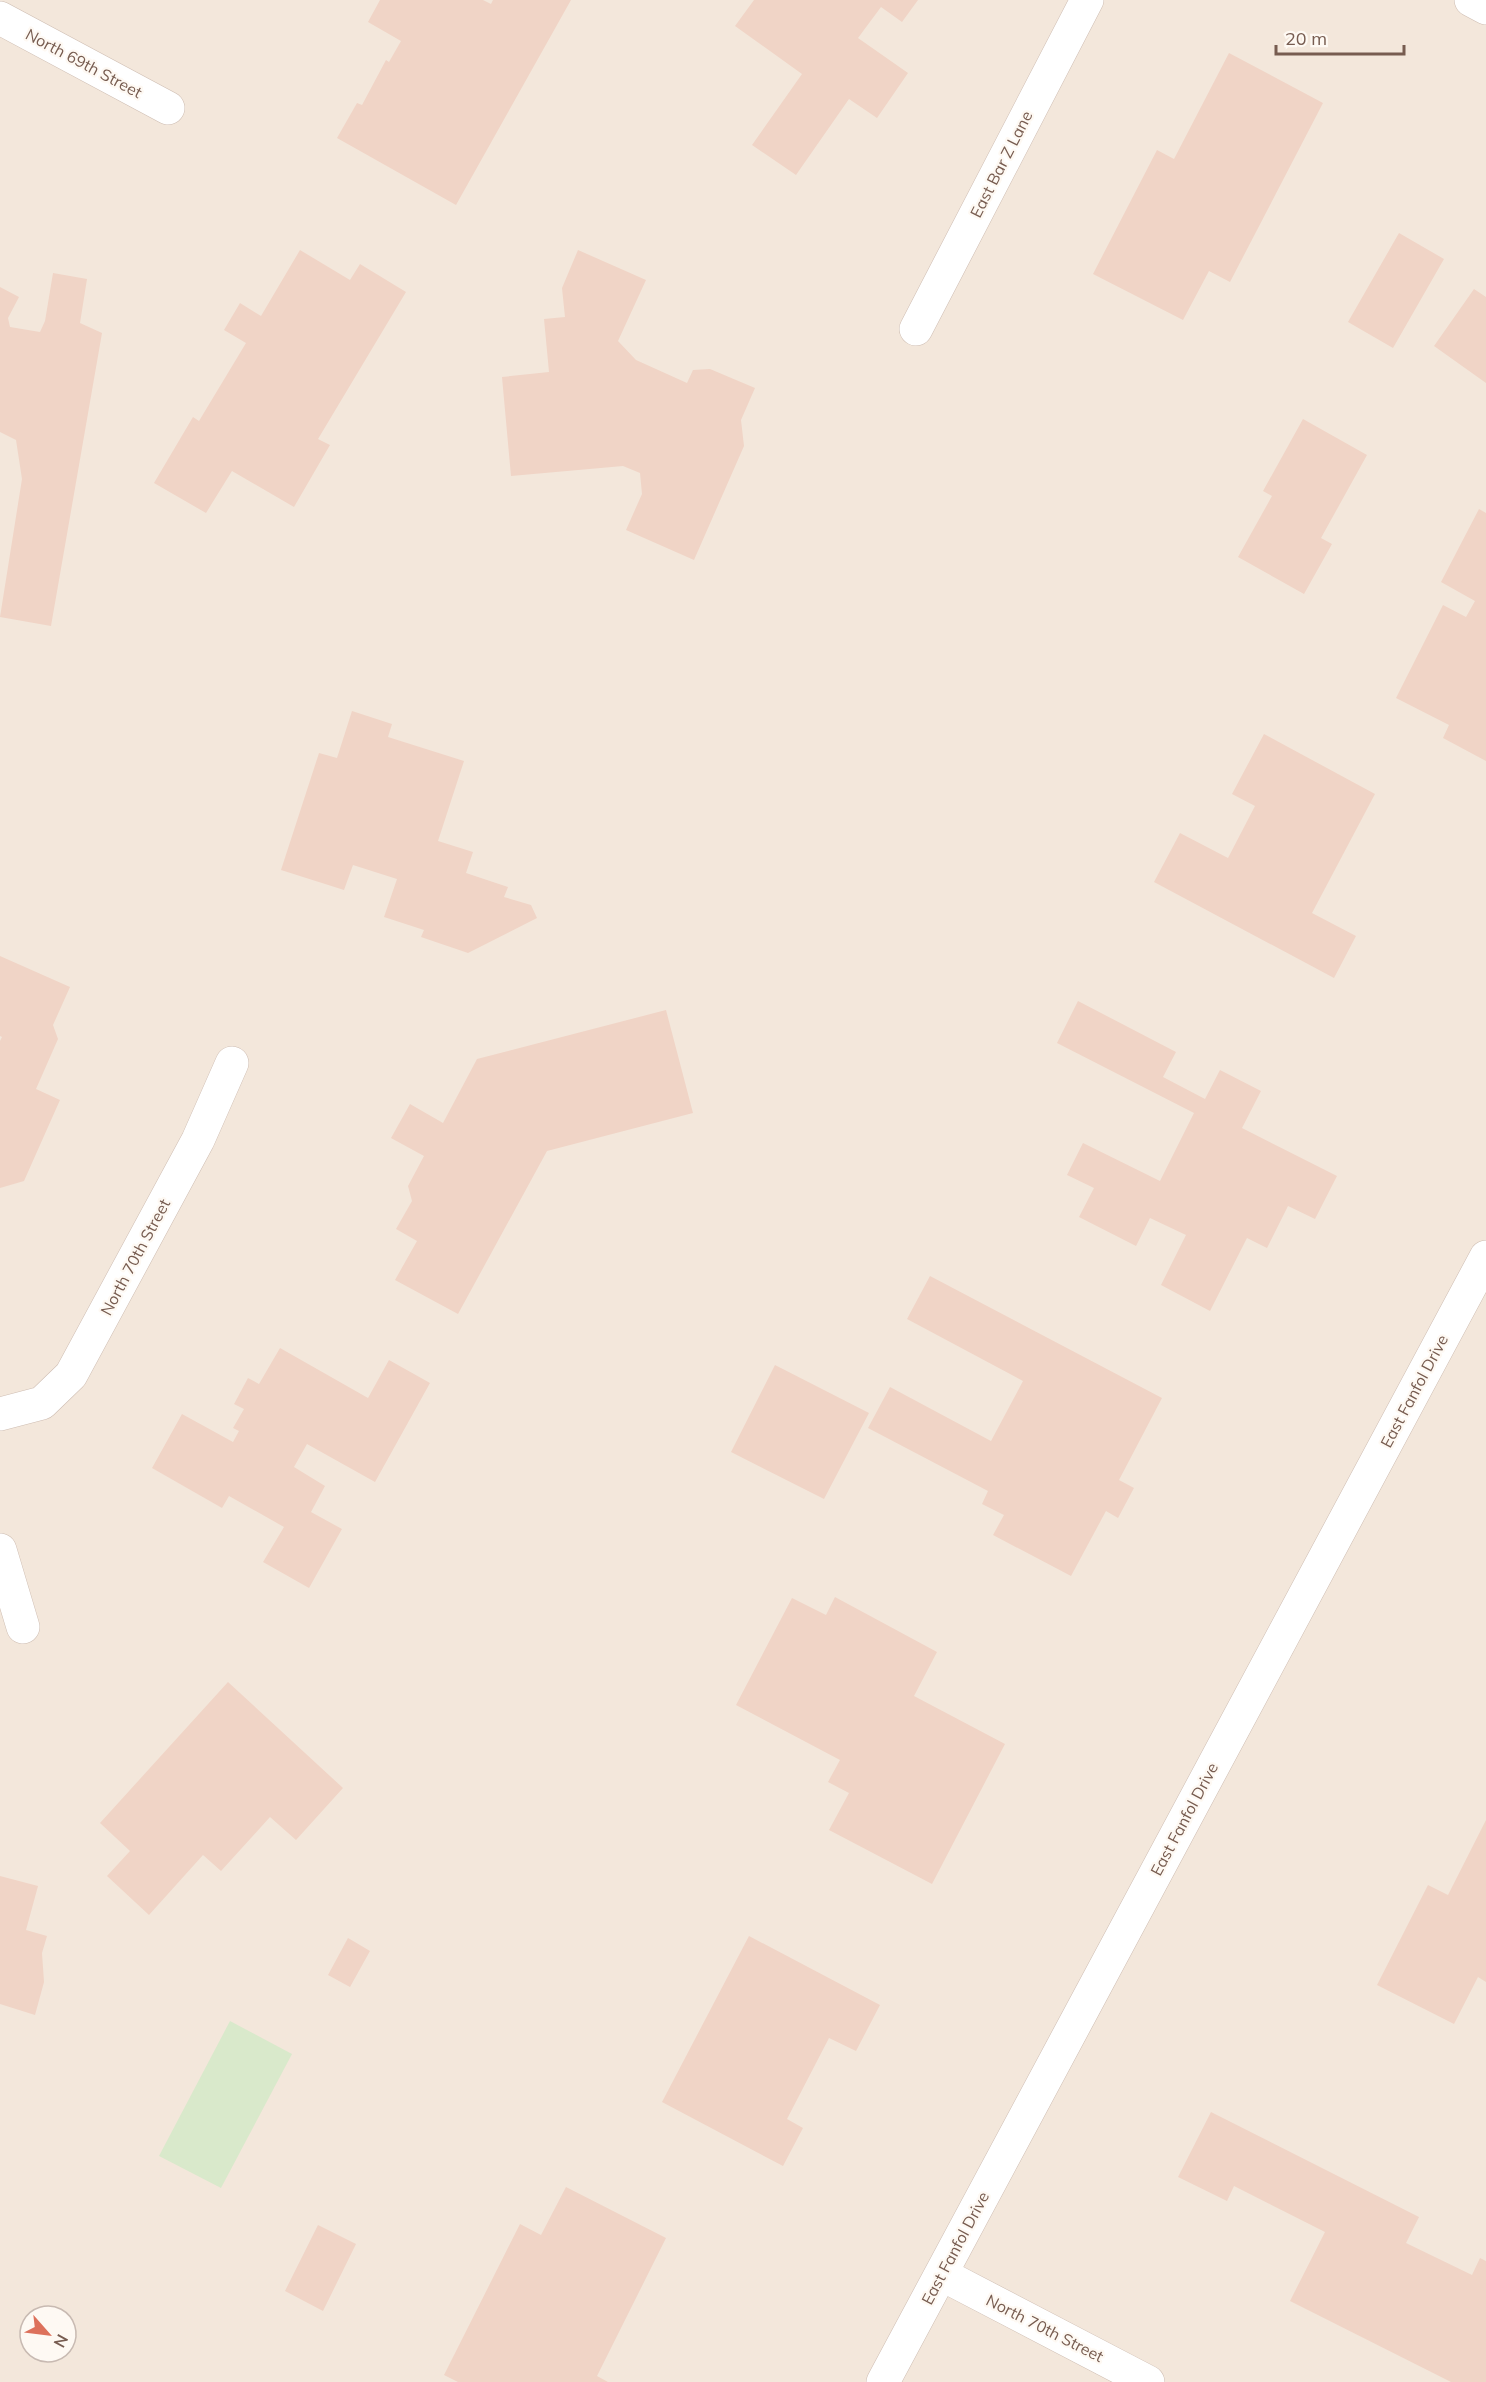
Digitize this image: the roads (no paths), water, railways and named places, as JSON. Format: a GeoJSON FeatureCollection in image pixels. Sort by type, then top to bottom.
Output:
{"type":"FeatureCollection","features":[{"type":"Feature","properties":{"kind":"street","name":"East Bar Z Lane"},"geometry":{"type":"LineString","coordinates":[[916,329],[1087,0]]}},
{"type":"Feature","properties":{"kind":"street"},"geometry":{"type":"LineString","coordinates":[[1471,0],[1486,8]]}},
{"type":"Feature","properties":{"kind":"street","name":"North 69th Street"},"geometry":{"type":"LineString","coordinates":[[0,18],[168,108]]}},
{"type":"Feature","properties":{"kind":"street","name":"North 70th Street"},"geometry":{"type":"LineString","coordinates":[[0,1414],[42,1403],[71,1375],[198,1140],[232,1063]]}},
{"type":"Feature","properties":{"kind":"street","name":"East Fanfol Drive"},"geometry":{"type":"LineString","coordinates":[[883,2382],[1486,1257]]}},
{"type":"Feature","properties":{"kind":"street"},"geometry":{"type":"LineString","coordinates":[[0,1550],[23,1627]]}},
{"type":"Feature","properties":{"kind":"street","name":"North 70th Street"},"geometry":{"type":"LineString","coordinates":[[941,2274],[1148,2382]]}}]}
